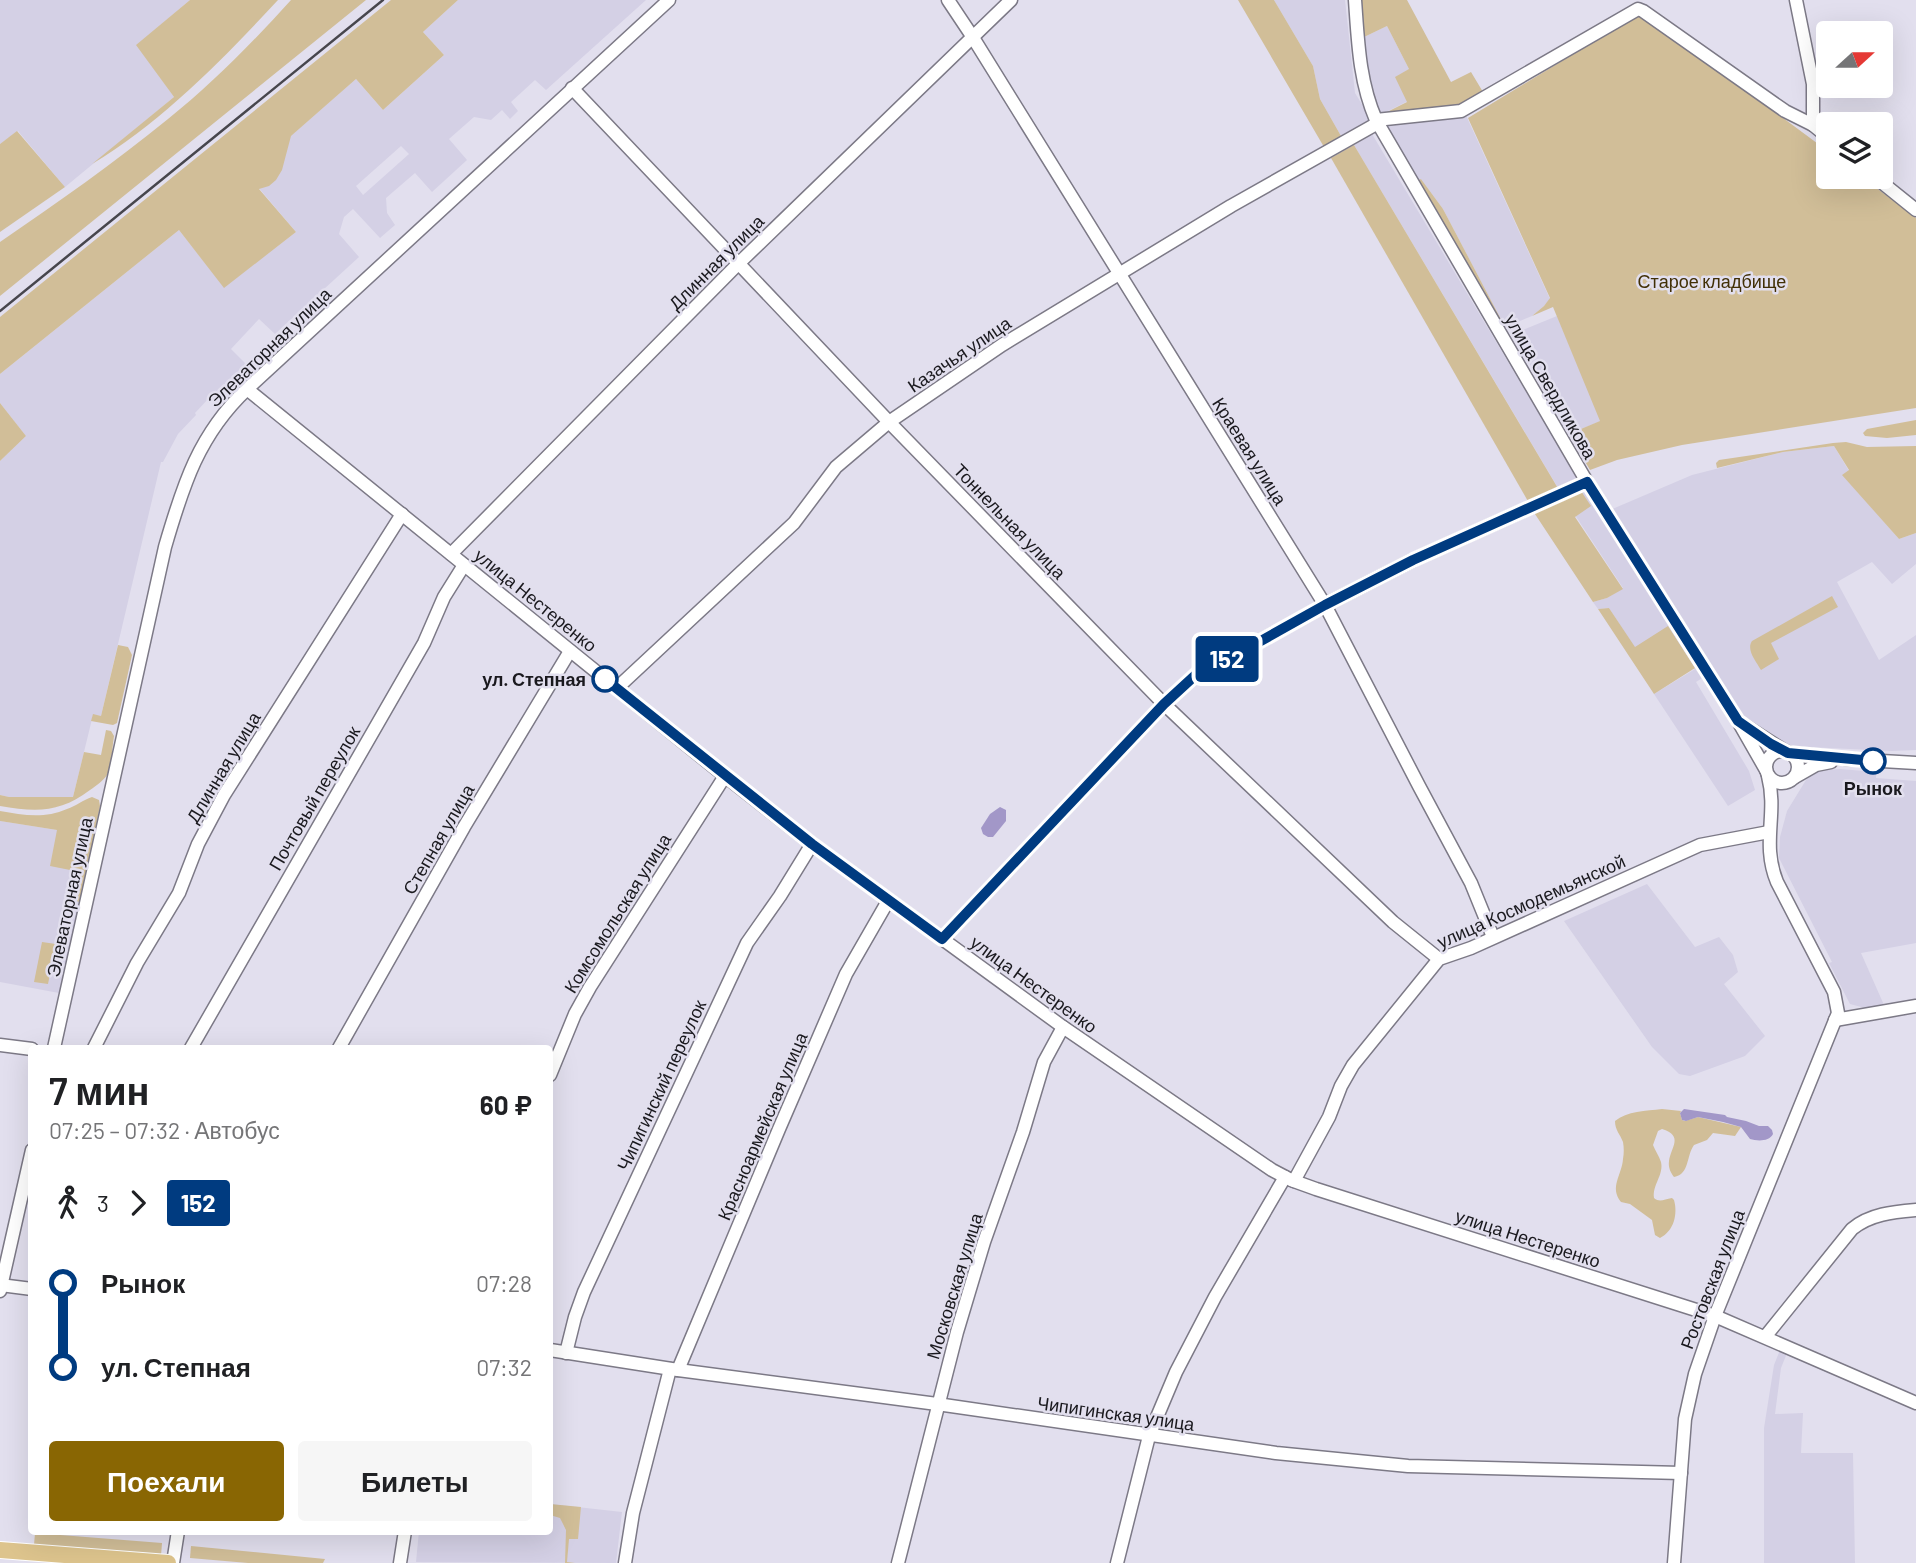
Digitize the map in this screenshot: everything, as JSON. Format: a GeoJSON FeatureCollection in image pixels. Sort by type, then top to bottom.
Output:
{"type":"FeatureCollection","features":[{"type":"Feature","properties":{"kind":"main road"},"geometry":{"type":"LineString","coordinates":[[0,1550],[171,1563]]}},
{"type":"Feature","properties":{"kind":"street","name":"Элеваторная улица"},"geometry":{"type":"LineString","coordinates":[[55,1045],[168,534],[189,471],[204,441],[223,414],[247,388],[669,0]]}},
{"type":"Feature","properties":{"kind":"street","name":"Краевая улица"},"geometry":{"type":"LineString","coordinates":[[948,0],[1325,605],[1471,883],[1493,937]]}},
{"type":"Feature","properties":{"kind":"street","name":"Длинная улица"},"geometry":{"type":"LineString","coordinates":[[451,554],[738,264],[1011,0]]}},
{"type":"Feature","properties":{"kind":"street","name":"улица Свердликова"},"geometry":{"type":"LineString","coordinates":[[1355,0],[1361,69],[1377,122],[1587,482],[1738,721],[1767,773],[1772,800],[1769,857],[1774,874],[1834,992],[1838,1007],[1835,1020]]}},
{"type":"Feature","properties":{"kind":"street"},"geometry":{"type":"LineString","coordinates":[[1796,0],[1813,84],[1813,125]]}},
{"type":"Feature","properties":{"kind":"street"},"geometry":{"type":"LineString","coordinates":[[1377,122],[1461,111],[1638,9],[1785,111],[1816,127]]}},
{"type":"Feature","properties":{"kind":"street","name":"Тоннельная улица"},"geometry":{"type":"LineString","coordinates":[[572,88],[888,422],[1164,704],[1393,922],[1440,959]]}},
{"type":"Feature","properties":{"kind":"street","name":"Казачья улица"},"geometry":{"type":"LineString","coordinates":[[617,688],[794,523],[836,467],[888,422],[1002,345],[1231,206],[1377,122]]}},
{"type":"Feature","properties":{"kind":"street"},"geometry":{"type":"LineString","coordinates":[[1890,189],[1916,210]]}},
{"type":"Feature","properties":{"kind":"street","name":"улица Нестеренко"},"geometry":{"type":"LineString","coordinates":[[247,388],[724,776],[812,844],[1063,1027],[1272,1170],[1290,1179],[1715,1315],[1916,1404]]}},
{"type":"Feature","properties":{"kind":"street"},"geometry":{"type":"LineString","coordinates":[[942,939],[1164,704],[1201,670],[1241,652],[1413,560],[1587,482]]}},
{"type":"Feature","properties":{"kind":"street","name":"Длинная улица"},"geometry":{"type":"LineString","coordinates":[[96,1045],[137,963],[179,893],[198,844],[224,795],[402,514]]}},
{"type":"Feature","properties":{"kind":"street","name":"Почтовый переулок"},"geometry":{"type":"LineString","coordinates":[[193,1045],[424,643],[444,597],[464,565]]}},
{"type":"Feature","properties":{"kind":"street","name":"Степная улица"},"geometry":{"type":"LineString","coordinates":[[341,1045],[464,827],[570,651]]}},
{"type":"Feature","properties":{"kind":"street"},"geometry":{"type":"LineString","coordinates":[[1738,721],[1787,752],[1797,762],[1797,771],[1782,797],[1770,828]]}},
{"type":"Feature","properties":{"kind":"street"},"geometry":{"type":"LineString","coordinates":[[1848,759],[1816,765],[1784,783],[1778,783],[1767,773],[1767,761],[1779,752],[1916,763]]}},
{"type":"Feature","properties":{"kind":"street","name":"Комсомольская улица"},"geometry":{"type":"LineString","coordinates":[[553,1068],[575,1014],[590,987],[724,776]]}},
{"type":"Feature","properties":{"kind":"street","name":"улица Космодемьянской"},"geometry":{"type":"LineString","coordinates":[[1116,1563],[1149,1436],[1196,1332],[1329,1117],[1348,1073],[1440,959],[1471,948],[1700,845],[1770,828]]}},
{"type":"Feature","properties":{"kind":"street","name":"Чипигинский переулок"},"geometry":{"type":"LineString","coordinates":[[566,1353],[584,1292],[747,943],[812,844]]}},
{"type":"Feature","properties":{"kind":"street","name":"Красноармейская улица"},"geometry":{"type":"LineString","coordinates":[[625,1563],[633,1513],[674,1370],[846,974],[888,901]]}},
{"type":"Feature","properties":{"kind":"street"},"geometry":{"type":"LineString","coordinates":[[1835,1020],[1916,1006]]}},
{"type":"Feature","properties":{"kind":"street","name":"Ростовская улица"},"geometry":{"type":"LineString","coordinates":[[1674,1563],[1685,1419],[1691,1386],[1715,1315],[1835,1020]]}},
{"type":"Feature","properties":{"kind":"street","name":"Московская улица"},"geometry":{"type":"LineString","coordinates":[[898,1563],[937,1404],[984,1242],[1023,1132],[1044,1062],[1063,1027]]}},
{"type":"Feature","properties":{"kind":"street"},"geometry":{"type":"LineString","coordinates":[[0,1045],[28,1048]]}},
{"type":"Feature","properties":{"kind":"street"},"geometry":{"type":"LineString","coordinates":[[28,1174],[0,1287],[28,1289]]}},
{"type":"Feature","properties":{"kind":"street"},"geometry":{"type":"LineString","coordinates":[[1765,1338],[1852,1229],[1878,1215],[1916,1210]]}},
{"type":"Feature","properties":{"kind":"street","name":"Чипигинская улица"},"geometry":{"type":"LineString","coordinates":[[553,1351],[674,1370],[937,1404],[1276,1453],[1408,1466],[1681,1473]]}},
{"type":"Feature","properties":{"kind":"street"},"geometry":{"type":"LineString","coordinates":[[171,1563],[177,1535]]}},
{"type":"Feature","properties":{"kind":"street"},"geometry":{"type":"LineString","coordinates":[[400,1563],[404,1535]]}},
{"type":"Feature","properties":{"kind":"shaded area"},"geometry":{"type":"Polygon","coordinates":[[[0,0],[190,0],[137,45],[174,97],[65,187],[18,131],[0,144],[0,0]]]}},
{"type":"Feature","properties":{"kind":"shaded area"},"geometry":{"type":"Polygon","coordinates":[[[458,0],[646,0],[546,90],[535,80],[511,102],[518,111],[510,119],[502,110],[491,120],[474,117],[449,139],[467,160],[432,192],[415,173],[386,198],[387,213],[395,225],[380,238],[353,209],[344,217],[339,234],[359,257],[275,334],[259,319],[231,349],[246,364],[215,395],[217,397],[214,401],[210,397],[195,413],[161,462],[101,716],[93,715],[73,797],[0,795],[0,461],[26,436],[0,403],[0,374],[179,230],[224,287],[296,232],[247,174],[356,79],[383,110],[444,55],[423,32],[458,0]],[[401,146],[356,186],[363,195],[409,154],[401,146]]]}},
{"type":"Feature","properties":{"kind":"shaded area"},"geometry":{"type":"Polygon","coordinates":[[[1274,0],[1345,0],[1355,93],[1371,119],[1341,136],[1320,99],[1313,66],[1274,0]]]}},
{"type":"Feature","properties":{"kind":"shaded area"},"geometry":{"type":"Polygon","coordinates":[[[1387,26],[1409,69],[1408,101],[1378,116],[1371,100],[1362,38],[1387,26]]]}},
{"type":"Feature","properties":{"kind":"shaded area"},"geometry":{"type":"Polygon","coordinates":[[[1464,111],[1550,299],[1532,316],[1505,327],[1443,209],[1421,179],[1416,181],[1382,121],[1464,111]]]}},
{"type":"Feature","properties":{"kind":"shaded area"},"geometry":{"type":"Polygon","coordinates":[[[1372,134],[1584,489],[1704,677],[1696,682],[1749,771],[1755,790],[1728,806],[1654,694],[1695,669],[1635,648],[1609,608],[1598,609],[1593,602],[1607,598],[1623,588],[1567,503],[1354,145],[1372,134]]]}},
{"type":"Feature","properties":{"kind":"shaded area"},"geometry":{"type":"Polygon","coordinates":[[[1557,316],[1601,421],[1569,434],[1513,334],[1557,316]]]}},
{"type":"Feature","properties":{"kind":"shaded area"},"geometry":{"type":"Polygon","coordinates":[[[1834,446],[1849,471],[1843,475],[1899,539],[1916,533],[1916,564],[1892,584],[1872,562],[1837,582],[1879,660],[1916,635],[1916,750],[1788,746],[1757,730],[1741,716],[1610,510],[1692,475],[1783,452],[1834,446]]]}},
{"type":"Feature","properties":{"kind":"shaded area"},"geometry":{"type":"Polygon","coordinates":[[[1821,770],[1876,772],[1876,778],[1916,781],[1916,943],[1861,953],[1884,1005],[1865,1008],[1850,1004],[1829,963],[1832,962],[1779,858],[1780,837],[1787,811],[1806,780],[1821,770]]]}},
{"type":"Feature","properties":{"kind":"shaded area"},"geometry":{"type":"Polygon","coordinates":[[[1000,807],[1006,810],[1006,821],[993,837],[988,837],[983,834],[981,828],[990,814],[1000,807]]]}},
{"type":"Feature","properties":{"kind":"shaded area"},"geometry":{"type":"Polygon","coordinates":[[[0,821],[57,830],[75,871],[70,900],[80,902],[59,993],[0,982],[0,821]]]}},
{"type":"Feature","properties":{"kind":"shaded area"},"geometry":{"type":"Polygon","coordinates":[[[1647,884],[1695,947],[1719,937],[1733,955],[1738,972],[1724,984],[1765,1036],[1745,1056],[1690,1076],[1679,1074],[1652,1047],[1564,921],[1647,884]]]}},
{"type":"Feature","properties":{"kind":"shaded area"},"geometry":{"type":"Polygon","coordinates":[[[1684,1109],[1725,1115],[1759,1126],[1768,1126],[1773,1134],[1766,1140],[1756,1140],[1750,1139],[1741,1127],[1723,1122],[1698,1117],[1682,1120],[1680,1113],[1684,1109]]]}},
{"type":"Feature","properties":{"kind":"shaded area"},"geometry":{"type":"Polygon","coordinates":[[[1780,1350],[1787,1353],[1781,1368],[1775,1414],[1803,1413],[1801,1453],[1853,1453],[1855,1563],[1764,1563],[1764,1428],[1774,1365],[1780,1350]]]}},
{"type":"Feature","properties":{"kind":"shaded area"},"geometry":{"type":"Polygon","coordinates":[[[553,1504],[622,1512],[616,1563],[416,1562],[419,1535],[553,1535],[553,1504]]]}},
{"type":"Feature","properties":{"kind":"green space"},"geometry":{"type":"Polygon","coordinates":[[[190,0],[278,0],[191,88],[143,129],[92,164],[174,97],[136,45],[190,0]]]}},
{"type":"Feature","properties":{"kind":"green space"},"geometry":{"type":"Polygon","coordinates":[[[291,0],[366,0],[0,296],[0,242],[106,167],[184,106],[232,62],[291,0]]]}},
{"type":"Feature","properties":{"kind":"green space"},"geometry":{"type":"Polygon","coordinates":[[[391,0],[458,0],[423,32],[444,55],[383,110],[356,79],[291,136],[282,170],[276,180],[259,189],[296,232],[224,288],[179,230],[0,374],[0,317],[391,0]]]}},
{"type":"Feature","properties":{"kind":"green space"},"geometry":{"type":"Polygon","coordinates":[[[1238,0],[1274,0],[1313,66],[1320,99],[1341,136],[1324,147],[1238,0]]]}},
{"type":"Feature","properties":{"kind":"green space"},"geometry":{"type":"Polygon","coordinates":[[[1360,0],[1407,0],[1451,82],[1471,72],[1483,92],[1462,107],[1385,113],[1407,102],[1395,77],[1409,69],[1387,26],[1362,38],[1360,0]]]}},
{"type":"Feature","properties":{"kind":"green space","name":"Старое кладбище"},"geometry":{"type":"Polygon","coordinates":[[[1641,13],[1816,142],[1816,189],[1878,189],[1916,218],[1916,408],[1682,445],[1617,460],[1590,470],[1569,434],[1600,421],[1553,307],[1532,316],[1550,298],[1468,118],[1641,13]]]}},
{"type":"Feature","properties":{"kind":"green space"},"geometry":{"type":"Polygon","coordinates":[[[17,131],[65,187],[0,232],[0,144],[17,131]]]}},
{"type":"Feature","properties":{"kind":"green space"},"geometry":{"type":"Polygon","coordinates":[[[1354,145],[1559,490],[1529,503],[1331,158],[1354,145]]]}},
{"type":"Feature","properties":{"kind":"green space"},"geometry":{"type":"Polygon","coordinates":[[[1421,179],[1443,209],[1505,327],[1501,329],[1416,181],[1421,179]]]}},
{"type":"Feature","properties":{"kind":"green space"},"geometry":{"type":"Polygon","coordinates":[[[0,403],[26,436],[0,461],[0,403]]]}},
{"type":"Feature","properties":{"kind":"green space"},"geometry":{"type":"Polygon","coordinates":[[[1916,420],[1916,435],[1887,438],[1865,436],[1863,433],[1867,429],[1916,420]]]}},
{"type":"Feature","properties":{"kind":"green space"},"geometry":{"type":"Polygon","coordinates":[[[1846,442],[1867,447],[1916,446],[1916,533],[1899,539],[1842,475],[1849,470],[1834,446],[1783,452],[1717,468],[1716,463],[1719,460],[1846,442]]]}},
{"type":"Feature","properties":{"kind":"green space"},"geometry":{"type":"Polygon","coordinates":[[[1581,491],[1591,506],[1575,517],[1623,589],[1593,602],[1533,511],[1581,491]]]}},
{"type":"Feature","properties":{"kind":"green space"},"geometry":{"type":"Polygon","coordinates":[[[1832,596],[1838,607],[1771,643],[1779,659],[1761,670],[1751,652],[1752,641],[1832,596]]]}},
{"type":"Feature","properties":{"kind":"green space"},"geometry":{"type":"Polygon","coordinates":[[[1609,608],[1635,647],[1668,626],[1695,668],[1654,694],[1598,609],[1609,608]]]}},
{"type":"Feature","properties":{"kind":"green space"},"geometry":{"type":"Polygon","coordinates":[[[118,645],[128,647],[132,655],[117,723],[113,725],[91,721],[93,714],[101,716],[118,645]]]}},
{"type":"Feature","properties":{"kind":"green space"},"geometry":{"type":"Polygon","coordinates":[[[106,730],[111,731],[114,736],[110,766],[107,775],[95,787],[58,807],[36,810],[0,806],[0,795],[73,797],[84,752],[101,755],[106,730]]]}},
{"type":"Feature","properties":{"kind":"green space"},"geometry":{"type":"Polygon","coordinates":[[[92,797],[99,800],[100,806],[80,902],[70,900],[75,871],[50,866],[57,830],[0,821],[0,811],[25,815],[50,814],[92,797]]]}},
{"type":"Feature","properties":{"kind":"green space"},"geometry":{"type":"Polygon","coordinates":[[[42,942],[56,944],[48,984],[34,982],[42,942]]]}},
{"type":"Feature","properties":{"kind":"green space"},"geometry":{"type":"Polygon","coordinates":[[[1662,1109],[1681,1111],[1682,1120],[1685,1121],[1698,1117],[1741,1127],[1735,1136],[1713,1133],[1707,1140],[1694,1145],[1683,1172],[1674,1177],[1669,1164],[1673,1135],[1662,1129],[1658,1131],[1653,1145],[1661,1167],[1654,1198],[1672,1198],[1675,1211],[1672,1227],[1660,1238],[1655,1235],[1652,1220],[1630,1204],[1621,1202],[1618,1197],[1616,1186],[1624,1148],[1615,1121],[1631,1113],[1662,1109]]]}},
{"type":"Feature","properties":{"kind":"green space"},"geometry":{"type":"Polygon","coordinates":[[[553,1504],[581,1507],[578,1539],[569,1539],[567,1562],[575,1563],[565,1563],[566,1530],[560,1518],[553,1516],[553,1504]]]}},
{"type":"Feature","properties":{"kind":"green space"},"geometry":{"type":"Polygon","coordinates":[[[35,1535],[162,1543],[161,1556],[34,1545],[35,1535]]]}},
{"type":"Feature","properties":{"kind":"green space"},"geometry":{"type":"Polygon","coordinates":[[[191,1546],[325,1559],[323,1563],[248,1563],[190,1558],[191,1546]]]}},
{"type":"Feature","properties":{"kind":"railway"},"geometry":{"type":"LineString","coordinates":[[0,311],[383,0]]}},
{"type":"Feature","properties":{"kind":"bus line","name":"152"},"geometry":{"type":"LineString","coordinates":[[605,679],[812,844],[942,939],[1164,704],[1201,670],[1241,652],[1413,560],[1587,482],[1738,721],[1788,753],[1873,761]]}},
{"type":"Feature","properties":{"kind":"place","name":"ул. Степная"},"geometry":{"type":"Point","coordinates":[605,679]}},
{"type":"Feature","properties":{"kind":"place","name":"Рынок"},"geometry":{"type":"Point","coordinates":[1873,761]}}]}
